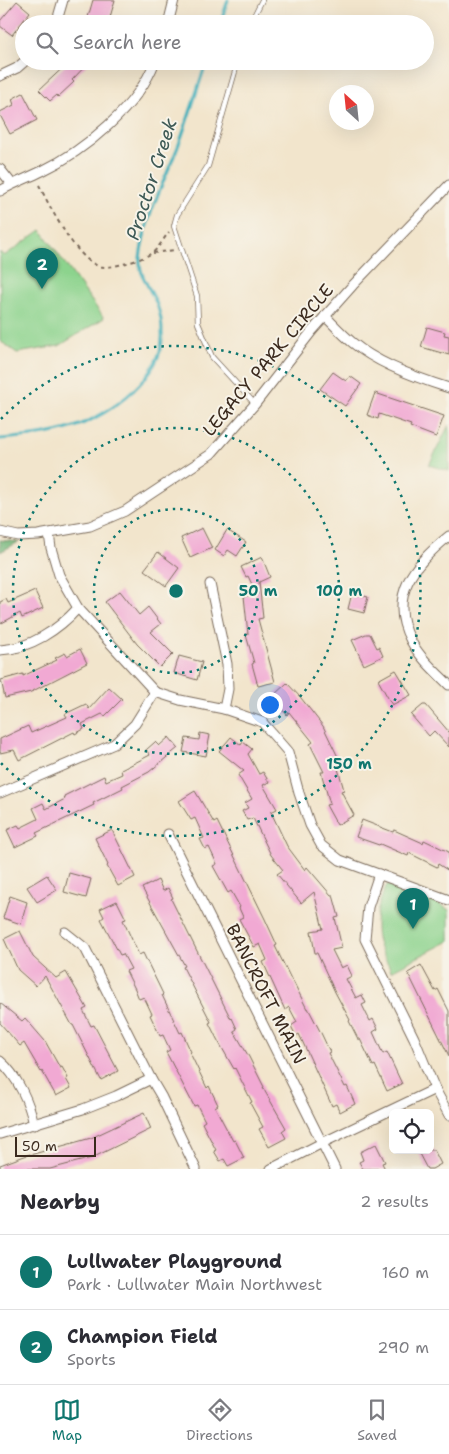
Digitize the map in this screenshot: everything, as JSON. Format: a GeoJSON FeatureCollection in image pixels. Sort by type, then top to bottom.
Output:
{"type":"FeatureCollection","features":[{"type":"Feature","properties":{"kind":"street"},"geometry":{"type":"LineString","coordinates":[[59,15],[63,0]]}},
{"type":"Feature","properties":{"kind":"street"},"geometry":{"type":"LineString","coordinates":[[170,15],[174,0]]}},
{"type":"Feature","properties":{"kind":"street"},"geometry":{"type":"LineString","coordinates":[[0,76],[15,69]]}},
{"type":"Feature","properties":{"kind":"street"},"geometry":{"type":"LineString","coordinates":[[0,191],[43,171],[97,136],[117,118],[138,93],[151,70]]}},
{"type":"Feature","properties":{"kind":"street"},"geometry":{"type":"LineString","coordinates":[[0,169],[12,184]]}},
{"type":"Feature","properties":{"kind":"street","name":"LEGACY PARK CIRCLE"},"geometry":{"type":"LineString","coordinates":[[0,532],[18,536],[49,534],[90,526],[125,511],[211,454],[255,404],[353,284],[449,185]]}},
{"type":"Feature","properties":{"kind":"street"},"geometry":{"type":"LineString","coordinates":[[325,316],[354,344],[383,362],[427,381],[449,388]]}},
{"type":"Feature","properties":{"kind":"street"},"geometry":{"type":"LineString","coordinates":[[49,534],[59,575],[78,608],[155,692],[262,722],[288,752],[310,825],[321,845],[340,860],[449,900]]}},
{"type":"Feature","properties":{"kind":"street"},"geometry":{"type":"LineString","coordinates":[[449,536],[417,567],[406,584],[402,608],[412,642],[449,685]]}},
{"type":"Feature","properties":{"kind":"street"},"geometry":{"type":"LineString","coordinates":[[210,584],[227,664],[228,689],[224,710]]}},
{"type":"Feature","properties":{"kind":"street"},"geometry":{"type":"LineString","coordinates":[[0,650],[16,647],[42,636],[63,624],[78,608]]}},
{"type":"Feature","properties":{"kind":"street"},"geometry":{"type":"LineString","coordinates":[[0,793],[114,744],[136,724],[155,692]]}},
{"type":"Feature","properties":{"kind":"street","name":"BANCROFT MAIN"},"geometry":{"type":"LineString","coordinates":[[168,834],[335,1169]]}},
{"type":"Feature","properties":{"kind":"street"},"geometry":{"type":"LineString","coordinates":[[379,874],[368,907],[364,939],[414,1038],[435,1088],[449,1115]]}},
{"type":"Feature","properties":{"kind":"street"},"geometry":{"type":"LineString","coordinates":[[65,932],[85,948],[151,1079],[162,1096],[196,1169]]}},
{"type":"Feature","properties":{"kind":"street"},"geometry":{"type":"LineString","coordinates":[[0,1061],[19,1086],[31,1112],[34,1125]]}},
{"type":"Feature","properties":{"kind":"street"},"geometry":{"type":"LineString","coordinates":[[0,1134],[34,1125],[116,1096],[151,1079]]}},
{"type":"Feature","properties":{"kind":"street"},"geometry":{"type":"LineString","coordinates":[[271,1169],[435,1088]]}},
{"type":"Feature","properties":{"kind":"lane"},"geometry":{"type":"LineString","coordinates":[[254,15],[262,0]]}},
{"type":"Feature","properties":{"kind":"lane"},"geometry":{"type":"LineString","coordinates":[[235,70],[208,166],[177,215],[174,226],[197,296],[198,323],[212,357],[255,404]]}},
{"type":"Feature","properties":{"kind":"path"},"geometry":{"type":"LineString","coordinates":[[39,185],[64,229],[85,258],[98,266],[108,267],[133,261],[152,252],[180,249]]}},
{"type":"Feature","properties":{"kind":"path"},"geometry":{"type":"LineString","coordinates":[[152,252],[174,226]]}},
{"type":"Feature","properties":{"kind":"green space"},"geometry":{"type":"Polygon","coordinates":[[[41,230],[104,318],[59,346],[17,353],[0,341],[0,252],[4,256],[41,230]]]}},
{"type":"Feature","properties":{"kind":"green space"},"geometry":{"type":"Polygon","coordinates":[[[449,425],[449,471],[429,465],[449,425]]]}},
{"type":"Feature","properties":{"kind":"green space"},"geometry":{"type":"Polygon","coordinates":[[[0,540],[19,542],[0,552],[0,540]]]}},
{"type":"Feature","properties":{"kind":"green space"},"geometry":{"type":"Polygon","coordinates":[[[387,885],[404,888],[419,894],[449,910],[449,941],[391,971],[379,946],[376,927],[379,905],[387,885]]]}},
{"type":"Feature","properties":{"kind":"building"},"geometry":{"type":"Polygon","coordinates":[[[93,0],[115,0],[111,15],[89,15],[93,0]]]}},
{"type":"Feature","properties":{"kind":"building"},"geometry":{"type":"Polygon","coordinates":[[[17,1],[30,12],[28,15],[15,15],[15,31],[12,35],[0,26],[0,21],[17,1]]]}},
{"type":"Feature","properties":{"kind":"building"},"geometry":{"type":"Polygon","coordinates":[[[60,70],[81,70],[72,80],[74,82],[58,97],[57,95],[50,101],[39,90],[60,70]]]}},
{"type":"Feature","properties":{"kind":"building"},"geometry":{"type":"Polygon","coordinates":[[[23,93],[37,120],[10,134],[0,112],[14,105],[12,99],[23,93]]]}},
{"type":"Feature","properties":{"kind":"building"},"geometry":{"type":"Polygon","coordinates":[[[427,327],[445,332],[444,335],[449,336],[449,355],[421,347],[427,327]]]}},
{"type":"Feature","properties":{"kind":"building"},"geometry":{"type":"Polygon","coordinates":[[[333,372],[346,381],[350,376],[361,384],[345,406],[320,389],[333,372]]]}},
{"type":"Feature","properties":{"kind":"building"},"geometry":{"type":"Polygon","coordinates":[[[375,393],[444,416],[436,437],[410,427],[411,425],[379,414],[378,419],[367,415],[375,393]]]}},
{"type":"Feature","properties":{"kind":"building"},"geometry":{"type":"Polygon","coordinates":[[[202,528],[212,548],[190,558],[181,538],[202,528]]]}},
{"type":"Feature","properties":{"kind":"building"},"geometry":{"type":"Polygon","coordinates":[[[227,530],[246,542],[237,556],[228,550],[224,556],[215,550],[227,530]]]}},
{"type":"Feature","properties":{"kind":"building"},"geometry":{"type":"Polygon","coordinates":[[[158,552],[179,568],[166,586],[144,570],[158,552]]]}},
{"type":"Feature","properties":{"kind":"building"},"geometry":{"type":"Polygon","coordinates":[[[262,557],[270,577],[259,582],[263,618],[258,619],[275,682],[258,686],[246,635],[248,634],[244,596],[257,595],[248,576],[246,577],[241,567],[262,557]]]}},
{"type":"Feature","properties":{"kind":"building"},"geometry":{"type":"Polygon","coordinates":[[[35,591],[43,608],[22,618],[20,613],[0,624],[0,602],[6,599],[8,603],[35,591]]]}},
{"type":"Feature","properties":{"kind":"building"},"geometry":{"type":"Polygon","coordinates":[[[120,591],[139,615],[148,607],[161,624],[151,632],[173,654],[160,667],[137,644],[105,602],[120,591]]]}},
{"type":"Feature","properties":{"kind":"building"},"geometry":{"type":"Polygon","coordinates":[[[352,593],[368,597],[364,613],[348,609],[352,593]]]}},
{"type":"Feature","properties":{"kind":"building"},"geometry":{"type":"Polygon","coordinates":[[[370,634],[383,656],[364,665],[352,640],[370,634]]]}},
{"type":"Feature","properties":{"kind":"building"},"geometry":{"type":"Polygon","coordinates":[[[80,649],[87,663],[31,692],[5,698],[1,680],[23,674],[23,676],[57,660],[55,658],[65,653],[67,656],[80,649]]]}},
{"type":"Feature","properties":{"kind":"building"},"geometry":{"type":"Polygon","coordinates":[[[179,656],[202,662],[197,680],[174,673],[179,656]]]}},
{"type":"Feature","properties":{"kind":"building"},"geometry":{"type":"Polygon","coordinates":[[[396,670],[411,695],[392,705],[378,680],[396,670]]]}},
{"type":"Feature","properties":{"kind":"building"},"geometry":{"type":"Polygon","coordinates":[[[287,683],[323,726],[338,757],[335,758],[344,790],[341,791],[354,815],[337,825],[326,805],[330,804],[321,772],[324,772],[310,744],[313,742],[289,712],[287,715],[274,698],[274,695],[287,683]]]}},
{"type":"Feature","properties":{"kind":"building"},"geometry":{"type":"Polygon","coordinates":[[[109,687],[122,699],[105,716],[102,714],[82,724],[84,729],[75,734],[74,732],[19,760],[14,750],[0,753],[0,739],[28,726],[31,733],[67,717],[65,714],[86,704],[89,709],[109,687]]]}},
{"type":"Feature","properties":{"kind":"building"},"geometry":{"type":"Polygon","coordinates":[[[423,705],[426,705],[449,732],[449,747],[434,731],[429,736],[411,715],[423,705]]]}},
{"type":"Feature","properties":{"kind":"building"},"geometry":{"type":"Polygon","coordinates":[[[200,733],[210,735],[206,756],[183,752],[186,738],[199,740],[200,733]]]}},
{"type":"Feature","properties":{"kind":"building"},"geometry":{"type":"Polygon","coordinates":[[[169,737],[178,748],[149,772],[93,803],[94,805],[36,833],[38,836],[15,847],[7,830],[18,825],[20,828],[38,819],[33,808],[43,803],[46,809],[65,799],[64,796],[104,776],[106,781],[122,774],[121,770],[150,755],[146,750],[155,742],[159,746],[169,737]]]}},
{"type":"Feature","properties":{"kind":"building"},"geometry":{"type":"Polygon","coordinates":[[[231,737],[241,745],[243,742],[252,749],[248,754],[259,774],[263,772],[269,782],[263,785],[277,809],[271,812],[287,846],[305,870],[307,867],[333,895],[339,917],[335,918],[342,948],[332,950],[341,968],[347,965],[352,976],[346,979],[356,998],[362,995],[366,1003],[362,1005],[370,1021],[373,1019],[378,1029],[373,1032],[383,1054],[387,1052],[402,1084],[387,1091],[375,1065],[373,1066],[360,1039],[358,1039],[317,953],[315,953],[311,931],[323,929],[314,892],[301,903],[277,874],[283,870],[271,855],[253,818],[247,820],[242,811],[248,808],[245,803],[252,799],[238,775],[244,771],[219,751],[231,737]]]}},
{"type":"Feature","properties":{"kind":"building"},"geometry":{"type":"Polygon","coordinates":[[[195,791],[214,823],[217,821],[265,919],[277,945],[275,946],[292,981],[322,1035],[330,1052],[328,1053],[345,1087],[347,1086],[355,1104],[340,1112],[336,1104],[332,1106],[299,1034],[296,1036],[291,1026],[297,1022],[289,1007],[285,1010],[263,962],[267,960],[260,944],[254,947],[239,919],[243,917],[240,907],[231,891],[228,893],[213,866],[217,864],[209,847],[205,849],[200,839],[204,838],[195,818],[191,820],[179,801],[195,791]]]}},
{"type":"Feature","properties":{"kind":"building"},"geometry":{"type":"Polygon","coordinates":[[[362,820],[393,832],[394,830],[423,843],[424,840],[449,852],[449,871],[438,864],[437,867],[409,853],[408,856],[380,844],[356,837],[362,820]]]}},
{"type":"Feature","properties":{"kind":"building"},"geometry":{"type":"Polygon","coordinates":[[[112,830],[135,877],[118,886],[95,838],[112,830]]]}},
{"type":"Feature","properties":{"kind":"building"},"geometry":{"type":"Polygon","coordinates":[[[69,873],[91,879],[86,898],[64,892],[69,873]]]}},
{"type":"Feature","properties":{"kind":"building"},"geometry":{"type":"Polygon","coordinates":[[[47,875],[57,890],[37,902],[27,887],[47,875]]]}},
{"type":"Feature","properties":{"kind":"building"},"geometry":{"type":"Polygon","coordinates":[[[158,880],[163,891],[168,888],[173,898],[171,899],[232,1018],[237,1029],[234,1031],[286,1128],[282,1131],[286,1138],[269,1147],[259,1129],[263,1127],[250,1103],[252,1102],[209,1023],[211,1022],[183,967],[185,966],[142,888],[158,880]]]}},
{"type":"Feature","properties":{"kind":"building"},"geometry":{"type":"Polygon","coordinates":[[[10,896],[27,902],[21,924],[3,918],[10,896]]]}},
{"type":"Feature","properties":{"kind":"building"},"geometry":{"type":"Polygon","coordinates":[[[117,901],[126,919],[123,920],[139,955],[143,953],[207,1088],[209,1086],[218,1105],[215,1107],[244,1158],[228,1166],[224,1159],[220,1161],[214,1151],[216,1150],[202,1123],[205,1121],[197,1105],[194,1106],[166,1052],[170,1050],[163,1035],[160,1036],[144,997],[139,999],[126,971],[131,969],[123,954],[120,955],[101,919],[104,917],[100,909],[117,901]]]}},
{"type":"Feature","properties":{"kind":"building"},"geometry":{"type":"Polygon","coordinates":[[[20,931],[33,957],[56,978],[66,972],[87,1008],[83,1010],[91,1026],[94,1025],[118,1071],[101,1080],[45,976],[36,986],[18,970],[4,939],[20,931]]]}},
{"type":"Feature","properties":{"kind":"building"},"geometry":{"type":"Polygon","coordinates":[[[421,965],[435,991],[438,989],[449,1011],[449,1056],[408,973],[421,965]]]}},
{"type":"Feature","properties":{"kind":"building"},"geometry":{"type":"Polygon","coordinates":[[[0,1003],[22,1021],[25,1018],[45,1041],[60,1068],[62,1067],[71,1088],[56,1096],[24,1043],[20,1046],[0,1023],[0,1003]]]}},
{"type":"Feature","properties":{"kind":"building"},"geometry":{"type":"Polygon","coordinates":[[[144,1113],[151,1129],[92,1158],[50,1169],[0,1169],[0,1165],[30,1154],[91,1138],[144,1113]]]}},
{"type":"Feature","properties":{"kind":"building"},"geometry":{"type":"Polygon","coordinates":[[[376,1144],[385,1162],[382,1163],[385,1169],[363,1169],[359,1162],[363,1160],[360,1152],[376,1144]]]}},
{"type":"Feature","properties":{"kind":"building"},"geometry":{"type":"Polygon","coordinates":[[[434,1150],[441,1164],[432,1169],[427,1169],[419,1154],[434,1154],[434,1150]]]}},
{"type":"Feature","properties":{"kind":"waterway","name":"Proctor Creek"},"geometry":{"type":"LineString","coordinates":[[223,15],[228,0]]}},
{"type":"Feature","properties":{"kind":"waterway","name":"Proctor Creek"},"geometry":{"type":"LineString","coordinates":[[0,439],[56,432],[88,421],[103,413],[133,391],[155,364],[161,349],[162,325],[157,304],[144,279],[140,265],[142,243],[204,70]]}},
{"type":"Feature","properties":{"kind":"place","name":"Champion Field"},"geometry":{"type":"Point","coordinates":[42,289]}},
{"type":"Feature","properties":{"kind":"place","name":"Lullwater Playground"},"geometry":{"type":"Point","coordinates":[413,929]}}]}
